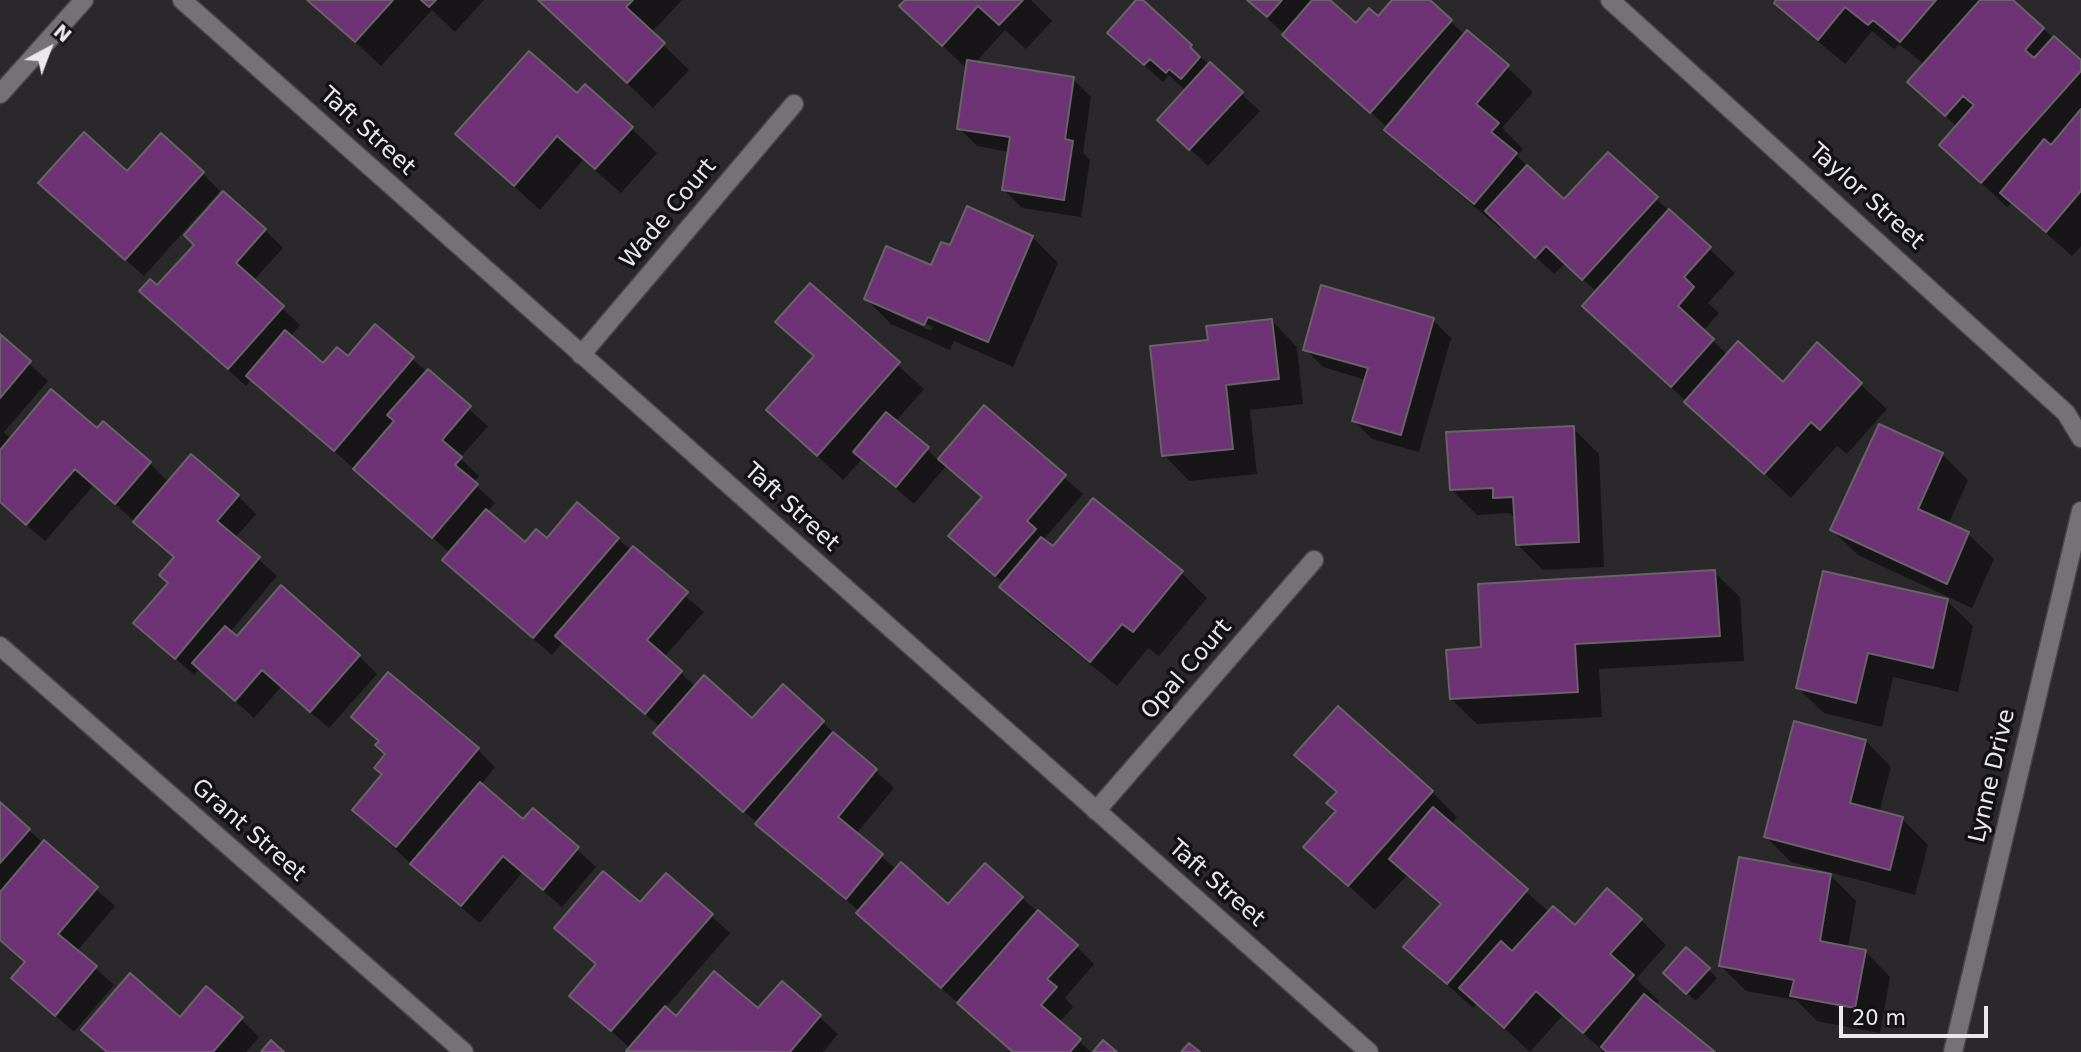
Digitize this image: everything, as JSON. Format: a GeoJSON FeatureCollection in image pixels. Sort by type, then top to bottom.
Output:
{"type":"FeatureCollection","features":[{"type":"Feature","properties":{"kind":"street"},"geometry":{"type":"LineString","coordinates":[[0,94],[84,0]]}},
{"type":"Feature","properties":{"kind":"street","name":"Taft Street"},"geometry":{"type":"LineString","coordinates":[[182,0],[1369,1052]]}},
{"type":"Feature","properties":{"kind":"street","name":"Taylor Street"},"geometry":{"type":"LineString","coordinates":[[1610,0],[2066,413],[2081,438]]}},
{"type":"Feature","properties":{"kind":"street","name":"Wade Court"},"geometry":{"type":"LineString","coordinates":[[581,355],[794,104]]}},
{"type":"Feature","properties":{"kind":"street","name":"Lynne Drive"},"geometry":{"type":"LineString","coordinates":[[1953,1052],[2081,511]]}},
{"type":"Feature","properties":{"kind":"street","name":"Opal Court"},"geometry":{"type":"LineString","coordinates":[[1096,811],[1314,560]]}},
{"type":"Feature","properties":{"kind":"street","name":"Grant Street"},"geometry":{"type":"LineString","coordinates":[[0,646],[464,1052]]}},
{"type":"Feature","properties":{"kind":"building"},"geometry":{"type":"Polygon","coordinates":[[[307,0],[393,0],[355,42],[307,0]]]}},
{"type":"Feature","properties":{"kind":"building"},"geometry":{"type":"Polygon","coordinates":[[[421,0],[436,0],[429,7],[421,0]]]}},
{"type":"Feature","properties":{"kind":"building"},"geometry":{"type":"Polygon","coordinates":[[[538,0],[633,0],[626,7],[665,43],[627,83],[538,0]]]}},
{"type":"Feature","properties":{"kind":"building"},"geometry":{"type":"Polygon","coordinates":[[[905,0],[1023,0],[999,25],[978,6],[942,46],[899,6],[905,0]]]}},
{"type":"Feature","properties":{"kind":"building"},"geometry":{"type":"Polygon","coordinates":[[[1136,0],[1143,0],[1192,45],[1190,47],[1200,57],[1181,79],[1169,69],[1166,73],[1150,59],[1144,65],[1107,33],[1136,0]]]}},
{"type":"Feature","properties":{"kind":"building"},"geometry":{"type":"Polygon","coordinates":[[[1247,0],[1282,0],[1267,17],[1247,0]]]}},
{"type":"Feature","properties":{"kind":"building"},"geometry":{"type":"Polygon","coordinates":[[[1312,0],[1330,0],[1356,23],[1369,8],[1378,16],[1392,0],[1430,0],[1452,20],[1370,113],[1282,35],[1312,0]]]}},
{"type":"Feature","properties":{"kind":"building"},"geometry":{"type":"Polygon","coordinates":[[[1776,0],[1936,0],[1900,42],[1873,20],[1868,25],[1845,7],[1818,40],[1774,3],[1776,0]]]}},
{"type":"Feature","properties":{"kind":"building"},"geometry":{"type":"Polygon","coordinates":[[[1980,0],[2013,0],[2044,28],[2025,50],[2034,58],[2054,36],[2081,60],[2081,71],[1981,183],[1939,145],[1974,105],[1963,96],[1945,116],[1907,82],[1980,0]]]}},
{"type":"Feature","properties":{"kind":"building"},"geometry":{"type":"Polygon","coordinates":[[[1467,30],[1509,65],[1476,104],[1499,123],[1491,132],[1517,153],[1474,204],[1384,130],[1467,30]]]}},
{"type":"Feature","properties":{"kind":"building"},"geometry":{"type":"Polygon","coordinates":[[[529,51],[577,93],[585,84],[633,127],[595,169],[557,136],[514,186],[455,134],[529,51]]]}},
{"type":"Feature","properties":{"kind":"building"},"geometry":{"type":"Polygon","coordinates":[[[967,60],[1074,77],[1065,139],[1073,141],[1064,200],[1002,190],[1010,137],[957,129],[967,60]]]}},
{"type":"Feature","properties":{"kind":"building"},"geometry":{"type":"Polygon","coordinates":[[[1210,62],[1243,92],[1189,150],[1157,120],[1210,62]]]}},
{"type":"Feature","properties":{"kind":"building"},"geometry":{"type":"Polygon","coordinates":[[[2081,109],[2081,191],[2046,232],[2000,193],[2044,139],[2051,145],[2081,109]]]}},
{"type":"Feature","properties":{"kind":"building"},"geometry":{"type":"Polygon","coordinates":[[[84,132],[127,171],[161,133],[204,172],[125,260],[38,183],[84,132]]]}},
{"type":"Feature","properties":{"kind":"building"},"geometry":{"type":"Polygon","coordinates":[[[1608,152],[1658,197],[1582,280],[1546,246],[1535,258],[1485,211],[1527,165],[1564,199],[1608,152]]]}},
{"type":"Feature","properties":{"kind":"building"},"geometry":{"type":"Polygon","coordinates":[[[223,191],[266,229],[236,263],[284,306],[228,369],[139,291],[150,279],[157,285],[194,245],[184,235],[223,191]]]}},
{"type":"Feature","properties":{"kind":"building"},"geometry":{"type":"Polygon","coordinates":[[[967,206],[1033,236],[988,342],[928,317],[924,325],[864,299],[886,246],[931,265],[941,242],[950,245],[967,206]]]}},
{"type":"Feature","properties":{"kind":"building"},"geometry":{"type":"Polygon","coordinates":[[[1669,209],[1711,247],[1684,277],[1694,287],[1678,306],[1714,339],[1671,387],[1582,306],[1669,209]]]}},
{"type":"Feature","properties":{"kind":"building"},"geometry":{"type":"Polygon","coordinates":[[[810,283],[900,362],[817,456],[766,410],[814,356],[775,322],[810,283]]]}},
{"type":"Feature","properties":{"kind":"building"},"geometry":{"type":"Polygon","coordinates":[[[1321,285],[1434,318],[1401,435],[1352,421],[1368,368],[1303,350],[1321,285]]]}},
{"type":"Feature","properties":{"kind":"building"},"geometry":{"type":"Polygon","coordinates":[[[1272,319],[1279,379],[1226,385],[1233,449],[1162,456],[1150,346],[1208,340],[1206,326],[1272,319]]]}},
{"type":"Feature","properties":{"kind":"building"},"geometry":{"type":"Polygon","coordinates":[[[375,324],[414,357],[334,451],[246,376],[285,330],[323,363],[337,347],[348,356],[375,324]]]}},
{"type":"Feature","properties":{"kind":"building"},"geometry":{"type":"Polygon","coordinates":[[[0,334],[31,361],[0,398],[0,334]]]}},
{"type":"Feature","properties":{"kind":"building"},"geometry":{"type":"Polygon","coordinates":[[[1738,341],[1783,382],[1817,342],[1862,383],[1820,430],[1811,422],[1764,474],[1684,402],[1738,341]]]}},
{"type":"Feature","properties":{"kind":"building"},"geometry":{"type":"Polygon","coordinates":[[[428,369],[471,406],[442,440],[462,457],[455,465],[478,484],[432,538],[353,469],[394,421],[387,415],[428,369]]]}},
{"type":"Feature","properties":{"kind":"building"},"geometry":{"type":"Polygon","coordinates":[[[51,389],[97,428],[103,421],[151,462],[115,504],[75,469],[26,525],[0,502],[0,450],[51,389]]]}},
{"type":"Feature","properties":{"kind":"building"},"geometry":{"type":"Polygon","coordinates":[[[984,405],[1066,475],[1027,521],[1036,529],[995,576],[948,536],[982,497],[938,459],[984,405]]]}},
{"type":"Feature","properties":{"kind":"building"},"geometry":{"type":"Polygon","coordinates":[[[886,412],[929,447],[896,487],[853,452],[886,412]]]}},
{"type":"Feature","properties":{"kind":"building"},"geometry":{"type":"Polygon","coordinates":[[[1879,424],[1943,453],[1918,509],[1969,532],[1947,584],[1830,530],[1879,424]]]}},
{"type":"Feature","properties":{"kind":"building"},"geometry":{"type":"Polygon","coordinates":[[[1574,426],[1579,542],[1516,545],[1513,497],[1493,498],[1493,488],[1450,490],[1446,432],[1574,426]]]}},
{"type":"Feature","properties":{"kind":"building"},"geometry":{"type":"Polygon","coordinates":[[[191,454],[239,495],[217,521],[260,557],[175,659],[133,623],[168,583],[159,575],[174,557],[133,522],[191,454]]]}},
{"type":"Feature","properties":{"kind":"building"},"geometry":{"type":"Polygon","coordinates":[[[1093,498],[1183,571],[1133,632],[1122,624],[1090,662],[999,587],[1041,537],[1053,546],[1093,498]]]}},
{"type":"Feature","properties":{"kind":"building"},"geometry":{"type":"Polygon","coordinates":[[[577,502],[619,538],[533,638],[442,560],[486,509],[525,542],[536,529],[547,538],[577,502]]]}},
{"type":"Feature","properties":{"kind":"building"},"geometry":{"type":"Polygon","coordinates":[[[633,546],[688,592],[647,640],[682,671],[645,714],[555,636],[633,546]]]}},
{"type":"Feature","properties":{"kind":"building"},"geometry":{"type":"Polygon","coordinates":[[[1715,570],[1720,636],[1575,644],[1578,692],[1450,699],[1446,650],[1481,647],[1478,584],[1715,570]]]}},
{"type":"Feature","properties":{"kind":"building"},"geometry":{"type":"Polygon","coordinates":[[[1823,571],[1948,599],[1933,668],[1868,653],[1856,703],[1796,688],[1823,571]]]}},
{"type":"Feature","properties":{"kind":"building"},"geometry":{"type":"Polygon","coordinates":[[[281,585],[360,655],[310,712],[262,670],[235,701],[192,663],[225,626],[237,636],[281,585]]]}},
{"type":"Feature","properties":{"kind":"building"},"geometry":{"type":"Polygon","coordinates":[[[388,672],[479,748],[396,847],[352,810],[382,774],[374,768],[385,754],[375,745],[379,741],[351,717],[388,672]]]}},
{"type":"Feature","properties":{"kind":"building"},"geometry":{"type":"Polygon","coordinates":[[[704,675],[752,718],[783,684],[824,721],[743,812],[653,733],[704,675]]]}},
{"type":"Feature","properties":{"kind":"building"},"geometry":{"type":"Polygon","coordinates":[[[1338,706],[1433,791],[1348,886],[1303,847],[1336,811],[1326,803],[1337,792],[1294,755],[1338,706]]]}},
{"type":"Feature","properties":{"kind":"building"},"geometry":{"type":"Polygon","coordinates":[[[1794,721],[1866,740],[1850,803],[1903,817],[1890,870],[1764,837],[1794,721]]]}},
{"type":"Feature","properties":{"kind":"building"},"geometry":{"type":"Polygon","coordinates":[[[833,732],[877,769],[838,817],[883,854],[846,899],[755,824],[833,732]]]}},
{"type":"Feature","properties":{"kind":"building"},"geometry":{"type":"Polygon","coordinates":[[[480,782],[523,819],[533,808],[579,847],[543,890],[503,856],[461,906],[410,864],[480,782]]]}},
{"type":"Feature","properties":{"kind":"building"},"geometry":{"type":"Polygon","coordinates":[[[0,802],[30,829],[0,863],[0,802]]]}},
{"type":"Feature","properties":{"kind":"building"},"geometry":{"type":"Polygon","coordinates":[[[1433,807],[1528,889],[1447,984],[1403,947],[1441,904],[1389,859],[1433,807]]]}},
{"type":"Feature","properties":{"kind":"building"},"geometry":{"type":"Polygon","coordinates":[[[44,840],[98,887],[58,934],[97,966],[55,1016],[11,978],[25,962],[0,940],[0,892],[44,840]]]}},
{"type":"Feature","properties":{"kind":"building"},"geometry":{"type":"Polygon","coordinates":[[[1739,857],[1831,874],[1820,941],[1866,950],[1855,1008],[1790,996],[1794,980],[1719,966],[1739,857]]]}},
{"type":"Feature","properties":{"kind":"building"},"geometry":{"type":"Polygon","coordinates":[[[901,862],[948,904],[985,863],[1023,897],[941,988],[856,913],[901,862]]]}},
{"type":"Feature","properties":{"kind":"building"},"geometry":{"type":"Polygon","coordinates":[[[603,871],[640,902],[666,873],[713,914],[611,1031],[569,996],[596,964],[554,928],[603,871]]]}},
{"type":"Feature","properties":{"kind":"building"},"geometry":{"type":"Polygon","coordinates":[[[1607,888],[1642,919],[1610,954],[1634,975],[1583,1033],[1536,991],[1504,1028],[1459,988],[1501,941],[1512,951],[1553,906],[1575,925],[1607,888]]]}},
{"type":"Feature","properties":{"kind":"building"},"geometry":{"type":"Polygon","coordinates":[[[1038,910],[1078,945],[1047,979],[1057,987],[1041,1005],[1081,1039],[1070,1052],[1013,1052],[957,1003],[1038,910]]]}},
{"type":"Feature","properties":{"kind":"building"},"geometry":{"type":"Polygon","coordinates":[[[1686,947],[1710,968],[1686,994],[1663,973],[1686,947]]]}},
{"type":"Feature","properties":{"kind":"building"},"geometry":{"type":"Polygon","coordinates":[[[714,971],[758,1008],[782,981],[821,1015],[790,1052],[626,1051],[665,1006],[676,1016],[714,971]]]}},
{"type":"Feature","properties":{"kind":"building"},"geometry":{"type":"Polygon","coordinates":[[[130,973],[180,1017],[206,986],[243,1017],[213,1052],[107,1052],[81,1030],[130,973]]]}},
{"type":"Feature","properties":{"kind":"building"},"geometry":{"type":"Polygon","coordinates":[[[1644,994],[1715,1052],[1607,1052],[1601,1047],[1644,994]]]}},
{"type":"Feature","properties":{"kind":"building"},"geometry":{"type":"Polygon","coordinates":[[[271,1040],[284,1052],[261,1052],[271,1040]]]}},
{"type":"Feature","properties":{"kind":"building"},"geometry":{"type":"Polygon","coordinates":[[[1103,1040],[1117,1052],[1093,1052],[1103,1040]]]}},
{"type":"Feature","properties":{"kind":"building"},"geometry":{"type":"Polygon","coordinates":[[[1189,1043],[1200,1052],[1181,1052],[1189,1043]]]}}]}
